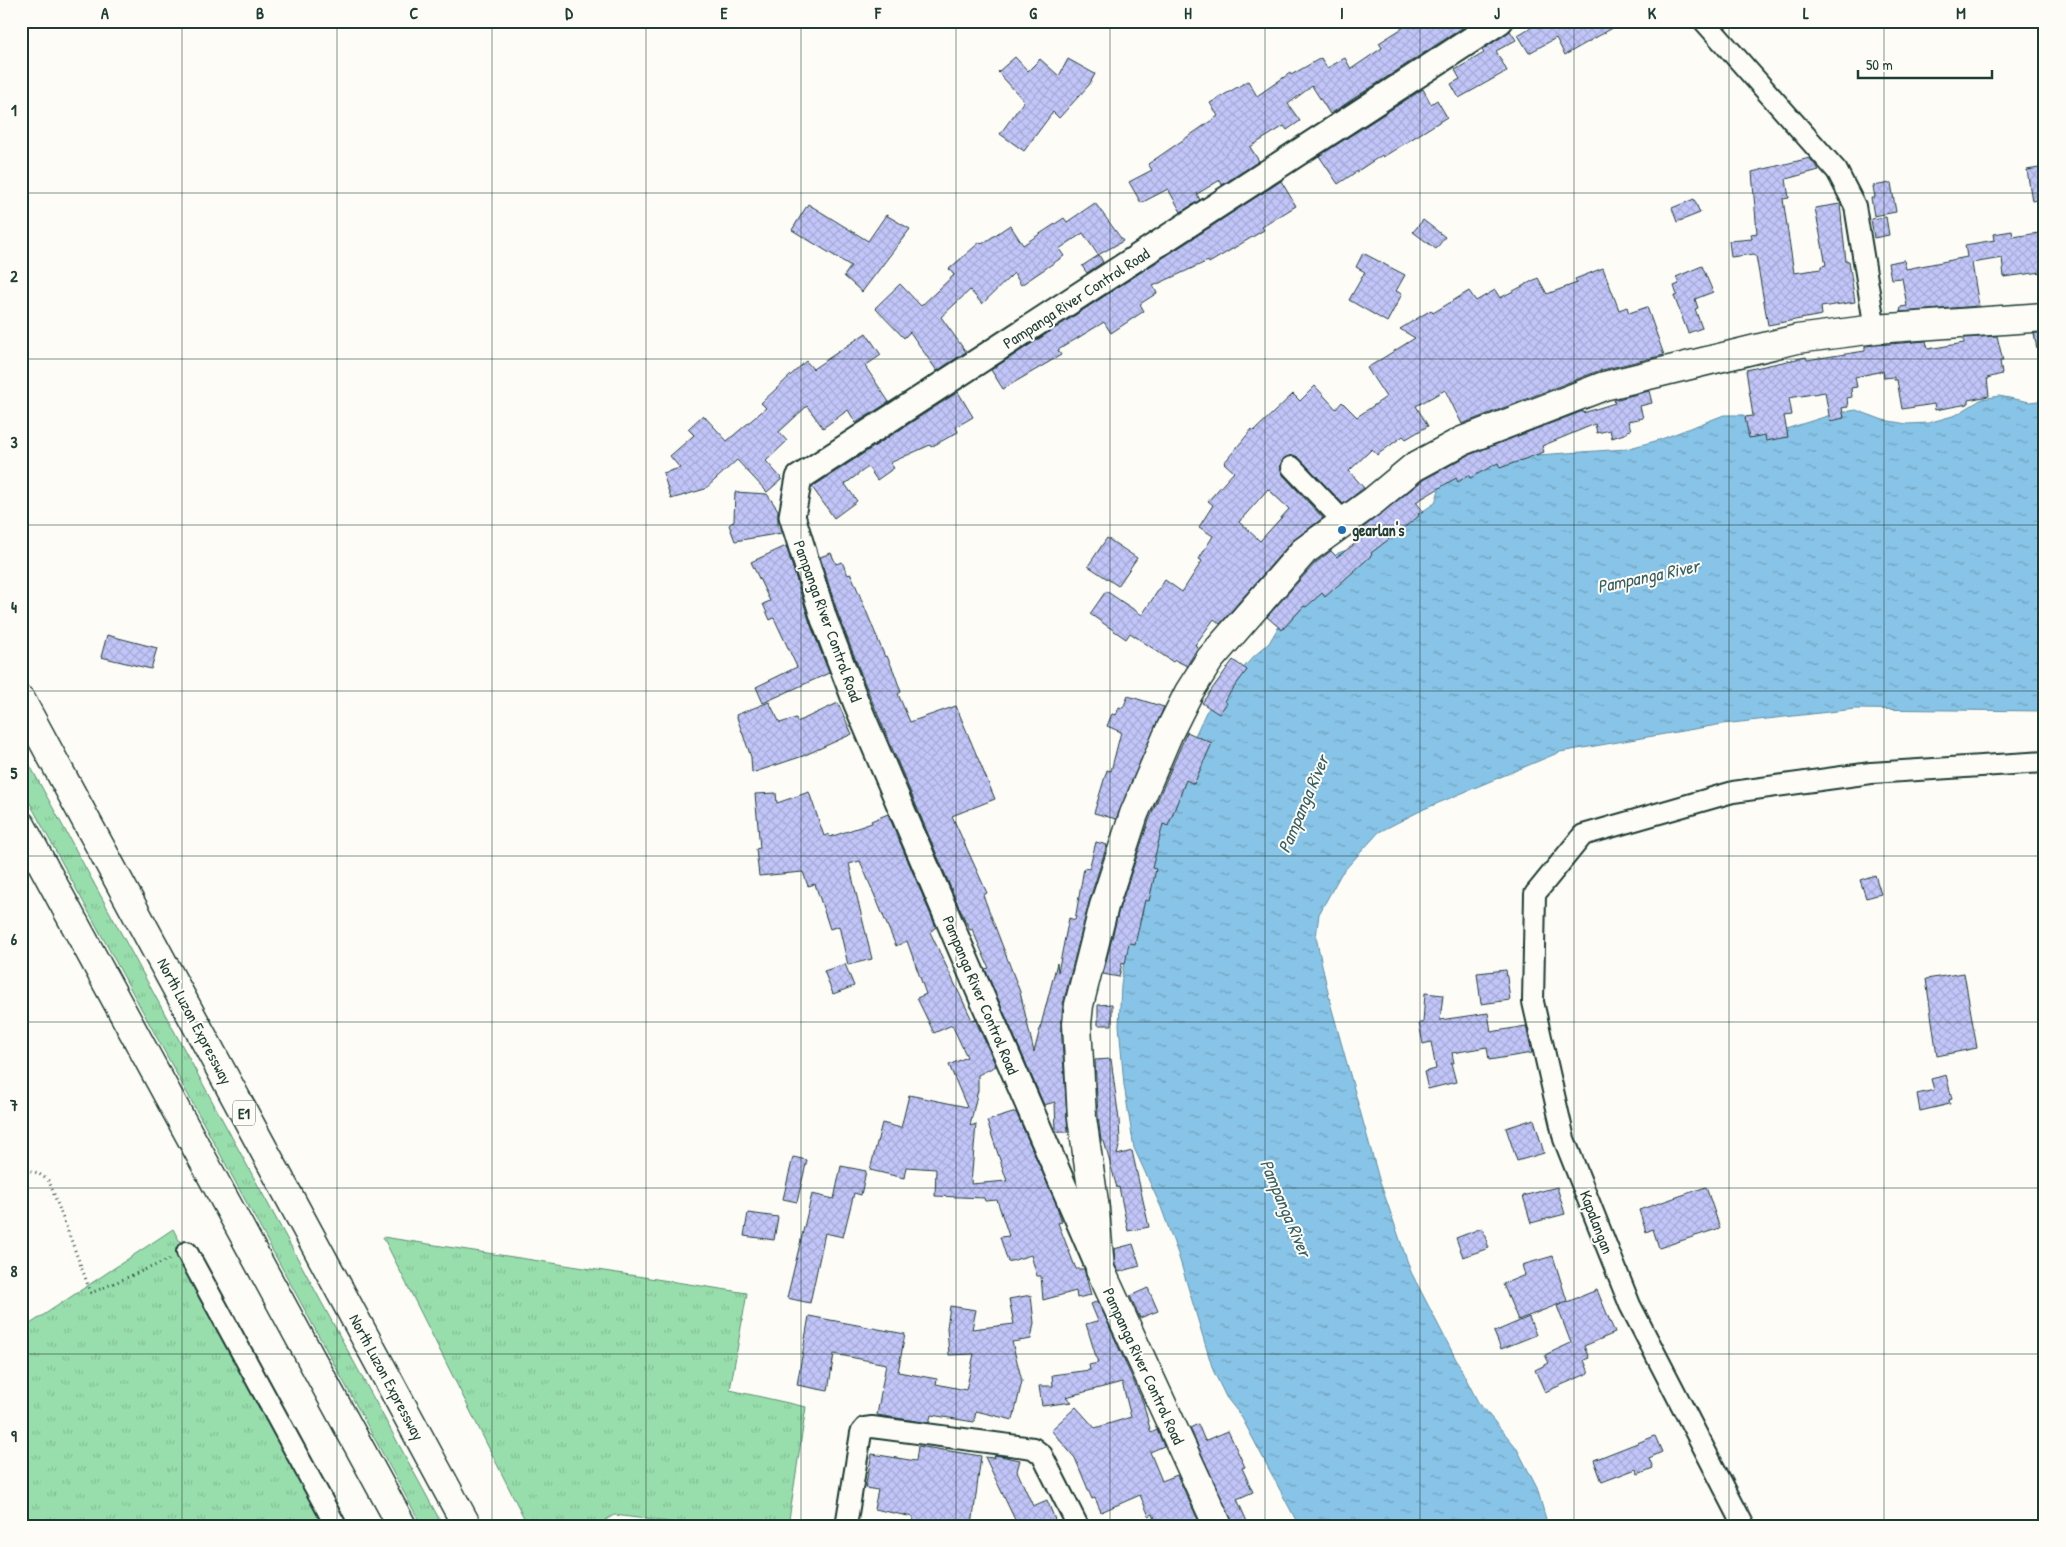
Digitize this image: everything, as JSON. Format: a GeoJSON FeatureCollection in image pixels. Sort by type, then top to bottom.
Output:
{"type":"FeatureCollection","features":[{"type":"Feature","properties":{"kind":"main road"},"geometry":{"type":"LineString","coordinates":[[1100,1269],[1095,1209],[1082,1118],[1077,1024],[1079,1005],[1119,856],[1145,784],[1189,692],[1210,659],[1304,551],[1414,467],[1462,441],[1604,386],[1797,339],[1875,329],[2045,317]]}},
{"type":"Feature","properties":{"kind":"main road","name":"North Luzon Expressway"},"geometry":{"type":"LineString","coordinates":[[21,700],[467,1526]]}},
{"type":"Feature","properties":{"kind":"main road"},"geometry":{"type":"LineString","coordinates":[[21,826],[402,1526]]}},
{"type":"Feature","properties":{"kind":"main road","name":"Pampanga River Control Road"},"geometry":{"type":"LineString","coordinates":[[1100,1269],[1218,1526]]}},
{"type":"Feature","properties":{"kind":"street","name":"Pampanga River Control Road"},"geometry":{"type":"LineString","coordinates":[[1100,1269],[949,922],[856,702],[824,619],[792,516],[799,478],[1500,21]]}},
{"type":"Feature","properties":{"kind":"street"},"geometry":{"type":"LineString","coordinates":[[1704,21],[1837,172],[1855,206],[1875,329]]}},
{"type":"Feature","properties":{"kind":"street"},"geometry":{"type":"LineString","coordinates":[[1292,467],[1344,522]]}},
{"type":"Feature","properties":{"kind":"street","name":"Kapalangan"},"geometry":{"type":"LineString","coordinates":[[1744,1526],[1630,1305],[1564,1139],[1533,1002],[1535,894],[1583,835],[1733,792],[1871,773],[2045,762]]}},
{"type":"Feature","properties":{"kind":"street"},"geometry":{"type":"LineString","coordinates":[[187,1252],[336,1526]]}},
{"type":"Feature","properties":{"kind":"street"},"geometry":{"type":"LineString","coordinates":[[846,1526],[861,1433],[865,1428],[872,1427],[1034,1448],[1042,1455],[1078,1526]]}},
{"type":"Feature","properties":{"kind":"path"},"geometry":{"type":"LineString","coordinates":[[21,1168],[38,1172],[49,1181],[91,1293],[187,1252]]}},
{"type":"Feature","properties":{"kind":"green space"},"geometry":{"type":"Polygon","coordinates":[[[21,749],[443,1526],[422,1526],[21,787],[21,749]]]}},
{"type":"Feature","properties":{"kind":"green space"},"geometry":{"type":"Polygon","coordinates":[[[173,1229],[333,1526],[21,1526],[21,1330],[173,1229]]]}},
{"type":"Feature","properties":{"kind":"green space"},"geometry":{"type":"Polygon","coordinates":[[[383,1237],[747,1293],[730,1390],[806,1407],[788,1526],[702,1526],[614,1515],[595,1526],[528,1526],[383,1237]]]}},
{"type":"Feature","properties":{"kind":"water","name":"Pampanga River"},"geometry":{"type":"Polygon","coordinates":[[[1999,396],[2030,402],[2045,400],[2045,711],[1855,709],[1723,724],[1560,752],[1424,809],[1379,832],[1341,874],[1319,914],[1316,937],[1331,1006],[1379,1179],[1411,1272],[1478,1402],[1516,1447],[1537,1488],[1548,1526],[1299,1526],[1241,1416],[1226,1397],[1213,1370],[1178,1254],[1161,1207],[1134,1148],[1124,1085],[1119,1025],[1121,986],[1130,913],[1186,755],[1206,712],[1252,658],[1269,643],[1296,597],[1338,553],[1381,539],[1435,503],[1441,483],[1478,459],[1626,449],[1659,440],[1724,415],[1743,415],[1776,432],[1834,414],[1856,410],[1883,420],[1907,424],[1928,423],[1956,415],[1982,399],[1999,396]]]}},
{"type":"Feature","properties":{"kind":"building"},"geometry":{"type":"Polygon","coordinates":[[[1426,21],[1473,21],[1330,114],[1312,86],[1288,104],[1300,121],[1287,130],[1284,126],[1250,147],[1259,161],[1222,185],[1220,180],[1197,194],[1200,200],[1181,212],[1168,189],[1141,203],[1129,182],[1152,170],[1148,164],[1218,116],[1210,103],[1248,81],[1257,96],[1290,73],[1291,75],[1321,58],[1327,68],[1345,58],[1351,69],[1382,48],[1379,43],[1412,22],[1415,28],[1426,21]]]}},
{"type":"Feature","properties":{"kind":"building"},"geometry":{"type":"Polygon","coordinates":[[[1541,21],[1625,21],[1565,55],[1556,38],[1529,53],[1518,35],[1541,21]]]}},
{"type":"Feature","properties":{"kind":"building"},"geometry":{"type":"Polygon","coordinates":[[[1510,31],[1516,40],[1496,51],[1507,71],[1459,98],[1451,84],[1460,79],[1455,70],[1484,53],[1482,50],[1510,31]]]}},
{"type":"Feature","properties":{"kind":"building"},"geometry":{"type":"Polygon","coordinates":[[[1015,57],[1028,71],[1040,59],[1059,76],[1068,59],[1095,74],[1089,85],[1059,118],[1053,112],[1024,151],[1000,134],[1024,101],[998,72],[1015,57]]]}},
{"type":"Feature","properties":{"kind":"building"},"geometry":{"type":"Polygon","coordinates":[[[1423,89],[1431,104],[1437,100],[1447,117],[1383,157],[1382,155],[1338,184],[1319,156],[1423,89]]]}},
{"type":"Feature","properties":{"kind":"building"},"geometry":{"type":"Polygon","coordinates":[[[1810,158],[1819,170],[1786,179],[1789,198],[1783,199],[1794,273],[1821,269],[1821,266],[1826,265],[1815,208],[1840,204],[1846,262],[1849,261],[1855,302],[1821,307],[1822,315],[1768,325],[1756,256],[1754,254],[1731,257],[1729,241],[1752,239],[1751,234],[1757,233],[1752,172],[1810,158]]]}},
{"type":"Feature","properties":{"kind":"building"},"geometry":{"type":"Polygon","coordinates":[[[2045,167],[2045,199],[2032,201],[2027,170],[2045,167]]]}},
{"type":"Feature","properties":{"kind":"building"},"geometry":{"type":"Polygon","coordinates":[[[1281,181],[1296,206],[1262,227],[1264,230],[1209,263],[1208,261],[1153,286],[1157,293],[1140,304],[1144,311],[1111,333],[1104,322],[1058,350],[1061,355],[1003,389],[991,370],[1281,181]]]}},
{"type":"Feature","properties":{"kind":"building"},"geometry":{"type":"Polygon","coordinates":[[[1891,183],[1896,212],[1874,216],[1871,198],[1875,198],[1873,186],[1891,183]]]}},
{"type":"Feature","properties":{"kind":"building"},"geometry":{"type":"Polygon","coordinates":[[[1694,199],[1700,213],[1677,222],[1672,208],[1694,199]]]}},
{"type":"Feature","properties":{"kind":"building"},"geometry":{"type":"Polygon","coordinates":[[[1095,203],[1123,241],[1098,255],[1083,233],[1059,249],[1064,256],[1021,285],[1014,273],[982,304],[970,290],[941,317],[966,352],[937,371],[910,332],[904,338],[875,308],[900,284],[921,306],[954,275],[949,269],[980,242],[982,244],[1010,225],[1023,245],[1064,218],[1067,222],[1095,203]]]}},
{"type":"Feature","properties":{"kind":"building"},"geometry":{"type":"Polygon","coordinates":[[[808,204],[868,241],[886,215],[910,229],[862,292],[844,276],[851,266],[792,230],[808,204]]]}},
{"type":"Feature","properties":{"kind":"building"},"geometry":{"type":"Polygon","coordinates":[[[1886,217],[1889,235],[1874,238],[1871,219],[1886,217]]]}},
{"type":"Feature","properties":{"kind":"building"},"geometry":{"type":"Polygon","coordinates":[[[1423,220],[1445,237],[1436,249],[1413,232],[1423,220]]]}},
{"type":"Feature","properties":{"kind":"building"},"geometry":{"type":"Polygon","coordinates":[[[2012,231],[2013,237],[2045,232],[2045,265],[2041,266],[2042,272],[2004,277],[2002,258],[1972,263],[1979,306],[1900,312],[1901,307],[1907,306],[1902,278],[1891,279],[1888,263],[1904,260],[1906,269],[1967,257],[1965,245],[1995,240],[1994,234],[2012,231]]]}},
{"type":"Feature","properties":{"kind":"building"},"geometry":{"type":"Polygon","coordinates":[[[1363,253],[1405,275],[1396,291],[1402,294],[1387,322],[1349,300],[1365,272],[1356,267],[1363,253]]]}},
{"type":"Feature","properties":{"kind":"building"},"geometry":{"type":"Polygon","coordinates":[[[1099,255],[1103,262],[1087,273],[1082,266],[1099,255]]]}},
{"type":"Feature","properties":{"kind":"building"},"geometry":{"type":"Polygon","coordinates":[[[1702,266],[1713,292],[1695,299],[1698,308],[1695,309],[1702,328],[1688,333],[1674,296],[1677,295],[1674,286],[1679,284],[1676,277],[1702,266]]]}},
{"type":"Feature","properties":{"kind":"building"},"geometry":{"type":"Polygon","coordinates":[[[1603,268],[1619,310],[1627,307],[1629,313],[1647,307],[1664,355],[1598,371],[1462,424],[1445,390],[1416,406],[1428,426],[1406,439],[1403,436],[1377,455],[1372,449],[1349,471],[1364,488],[1343,504],[1300,459],[1295,456],[1284,458],[1281,464],[1283,475],[1323,518],[1292,541],[1220,624],[1214,619],[1195,645],[1198,647],[1187,666],[1175,660],[1173,662],[1130,633],[1126,639],[1090,614],[1106,591],[1142,615],[1165,580],[1182,592],[1202,561],[1199,559],[1213,536],[1199,527],[1213,505],[1208,501],[1234,472],[1224,463],[1252,429],[1254,431],[1293,394],[1300,401],[1315,386],[1336,409],[1342,402],[1357,417],[1386,397],[1367,368],[1415,338],[1400,329],[1431,310],[1433,313],[1469,291],[1476,301],[1495,290],[1500,298],[1538,278],[1547,294],[1577,283],[1575,279],[1603,268]],[[1268,489],[1239,522],[1260,541],[1289,509],[1268,489]]]}},
{"type":"Feature","properties":{"kind":"building"},"geometry":{"type":"Polygon","coordinates":[[[866,333],[881,355],[865,366],[889,402],[856,423],[848,410],[823,428],[807,406],[779,432],[787,441],[766,461],[782,479],[767,492],[737,460],[705,489],[671,499],[663,473],[680,468],[670,456],[694,435],[688,429],[703,415],[727,441],[766,408],[761,403],[806,361],[813,369],[866,333]]]}},
{"type":"Feature","properties":{"kind":"building"},"geometry":{"type":"Polygon","coordinates":[[[2034,333],[2045,333],[2045,349],[2037,349],[2034,333]]]}},
{"type":"Feature","properties":{"kind":"building"},"geometry":{"type":"Polygon","coordinates":[[[1997,336],[2003,361],[2000,361],[2002,374],[1987,378],[1989,396],[1968,400],[1968,404],[1935,410],[1934,404],[1902,409],[1897,380],[1894,380],[1894,377],[1884,378],[1883,371],[1855,377],[1857,387],[1851,388],[1852,397],[1847,398],[1848,407],[1842,408],[1844,418],[1830,421],[1825,392],[1789,398],[1792,415],[1784,416],[1788,437],[1766,441],[1765,435],[1749,438],[1745,417],[1753,416],[1746,370],[1806,357],[1807,360],[1865,351],[1865,346],[1926,341],[1928,349],[1964,343],[1964,338],[1997,336]]]}},
{"type":"Feature","properties":{"kind":"building"},"geometry":{"type":"Polygon","coordinates":[[[1649,391],[1652,403],[1640,406],[1643,418],[1628,421],[1631,430],[1627,431],[1627,433],[1612,438],[1610,430],[1597,433],[1595,424],[1542,446],[1544,452],[1500,468],[1498,463],[1470,478],[1469,475],[1458,482],[1456,478],[1416,502],[1423,511],[1418,514],[1419,516],[1371,553],[1372,555],[1325,597],[1322,593],[1306,607],[1304,606],[1282,630],[1267,617],[1315,563],[1331,551],[1337,557],[1364,537],[1359,531],[1423,480],[1469,455],[1583,411],[1583,413],[1615,403],[1614,400],[1649,391]]]}},
{"type":"Feature","properties":{"kind":"building"},"geometry":{"type":"Polygon","coordinates":[[[958,392],[973,417],[956,427],[958,432],[931,447],[930,445],[890,463],[894,468],[877,480],[868,467],[845,484],[857,501],[834,518],[812,487],[958,392]]]}},
{"type":"Feature","properties":{"kind":"building"},"geometry":{"type":"Polygon","coordinates":[[[735,492],[767,494],[778,510],[778,525],[782,533],[735,541],[729,525],[734,521],[735,492]]]}},
{"type":"Feature","properties":{"kind":"building"},"geometry":{"type":"Polygon","coordinates":[[[1107,538],[1137,558],[1118,586],[1088,566],[1107,538]]]}},
{"type":"Feature","properties":{"kind":"building"},"geometry":{"type":"Polygon","coordinates":[[[786,546],[810,623],[829,673],[763,703],[756,687],[797,667],[774,618],[770,620],[763,604],[770,601],[751,562],[786,546]]]}},
{"type":"Feature","properties":{"kind":"building"},"geometry":{"type":"Polygon","coordinates":[[[831,553],[836,564],[842,562],[848,575],[851,574],[885,657],[887,656],[894,672],[901,692],[898,694],[910,722],[956,706],[995,799],[952,816],[987,893],[983,895],[1020,992],[1034,1052],[1057,963],[1058,972],[1069,918],[1075,920],[1084,868],[1089,869],[1096,842],[1107,845],[1089,902],[1063,1004],[1061,1025],[1068,1132],[1056,1132],[1055,1102],[1044,1105],[985,969],[989,968],[972,929],[970,930],[958,905],[865,684],[838,614],[820,557],[831,553]]]}},
{"type":"Feature","properties":{"kind":"building"},"geometry":{"type":"Polygon","coordinates":[[[107,635],[157,648],[151,669],[101,657],[107,635]]]}},
{"type":"Feature","properties":{"kind":"building"},"geometry":{"type":"Polygon","coordinates":[[[1233,660],[1247,670],[1224,701],[1227,703],[1219,714],[1202,703],[1233,660]]]}},
{"type":"Feature","properties":{"kind":"building"},"geometry":{"type":"Polygon","coordinates":[[[1128,696],[1164,707],[1116,819],[1094,813],[1107,770],[1111,771],[1121,732],[1107,726],[1112,714],[1116,715],[1119,707],[1123,708],[1128,696]]]}},
{"type":"Feature","properties":{"kind":"building"},"geometry":{"type":"Polygon","coordinates":[[[769,702],[780,723],[796,718],[797,722],[838,703],[852,734],[803,756],[752,773],[751,757],[736,715],[769,702]]]}},
{"type":"Feature","properties":{"kind":"building"},"geometry":{"type":"Polygon","coordinates":[[[1187,732],[1212,743],[1194,784],[1186,780],[1168,826],[1163,824],[1152,868],[1156,869],[1149,901],[1145,900],[1135,944],[1129,943],[1125,964],[1122,963],[1119,977],[1103,974],[1119,910],[1149,820],[1187,732]]]}},
{"type":"Feature","properties":{"kind":"building"},"geometry":{"type":"Polygon","coordinates":[[[809,792],[824,836],[829,834],[830,837],[872,823],[871,821],[888,814],[936,927],[930,932],[972,1020],[975,1019],[996,1066],[978,1075],[978,1090],[970,1126],[976,1124],[971,1184],[1007,1181],[987,1121],[1016,1112],[1055,1201],[1062,1222],[1058,1223],[1076,1269],[1084,1269],[1091,1295],[1077,1298],[1076,1291],[1043,1300],[1041,1276],[1037,1276],[1031,1255],[1008,1262],[1000,1237],[1009,1236],[997,1200],[985,1201],[984,1198],[935,1196],[936,1169],[906,1167],[904,1178],[870,1170],[882,1123],[901,1128],[909,1095],[967,1107],[949,1065],[967,1057],[952,1025],[934,1033],[917,998],[926,994],[907,941],[896,946],[860,861],[849,864],[872,959],[848,965],[839,926],[830,929],[815,884],[808,886],[803,872],[759,876],[756,849],[760,848],[755,794],[776,793],[777,803],[809,792]]]}},
{"type":"Feature","properties":{"kind":"building"},"geometry":{"type":"Polygon","coordinates":[[[1875,875],[1881,894],[1866,898],[1860,880],[1875,875]]]}},
{"type":"Feature","properties":{"kind":"building"},"geometry":{"type":"Polygon","coordinates":[[[845,964],[854,986],[833,994],[824,971],[845,964]]]}},
{"type":"Feature","properties":{"kind":"building"},"geometry":{"type":"Polygon","coordinates":[[[1506,970],[1510,1000],[1481,1004],[1477,973],[1506,970]]]}},
{"type":"Feature","properties":{"kind":"building"},"geometry":{"type":"Polygon","coordinates":[[[1964,973],[1977,1048],[1937,1056],[1926,979],[1964,973]]]}},
{"type":"Feature","properties":{"kind":"building"},"geometry":{"type":"Polygon","coordinates":[[[1425,993],[1443,995],[1440,1020],[1488,1013],[1491,1032],[1526,1026],[1532,1053],[1489,1060],[1487,1047],[1452,1053],[1454,1063],[1451,1063],[1456,1082],[1428,1089],[1424,1072],[1436,1069],[1431,1042],[1423,1044],[1419,1023],[1423,1023],[1425,993]]]}},
{"type":"Feature","properties":{"kind":"building"},"geometry":{"type":"Polygon","coordinates":[[[1112,1004],[1112,1025],[1098,1025],[1098,1005],[1112,1004]]]}},
{"type":"Feature","properties":{"kind":"building"},"geometry":{"type":"Polygon","coordinates":[[[1111,1059],[1119,1120],[1120,1142],[1117,1155],[1132,1151],[1149,1227],[1128,1231],[1119,1187],[1117,1188],[1104,1141],[1101,1141],[1098,1116],[1095,1060],[1111,1059]]]}},
{"type":"Feature","properties":{"kind":"building"},"geometry":{"type":"Polygon","coordinates":[[[1946,1075],[1952,1099],[1949,1100],[1950,1104],[1920,1111],[1917,1094],[1934,1090],[1931,1079],[1946,1075]]]}},
{"type":"Feature","properties":{"kind":"building"},"geometry":{"type":"Polygon","coordinates":[[[1534,1119],[1544,1153],[1517,1161],[1506,1128],[1534,1119]]]}},
{"type":"Feature","properties":{"kind":"building"},"geometry":{"type":"Polygon","coordinates":[[[793,1157],[807,1160],[797,1202],[783,1199],[793,1157]]]}},
{"type":"Feature","properties":{"kind":"building"},"geometry":{"type":"Polygon","coordinates":[[[841,1166],[866,1171],[861,1195],[854,1193],[843,1237],[825,1233],[810,1303],[787,1298],[812,1194],[834,1199],[841,1166]]]}},
{"type":"Feature","properties":{"kind":"building"},"geometry":{"type":"Polygon","coordinates":[[[1557,1187],[1565,1214],[1531,1223],[1523,1196],[1557,1187]]]}},
{"type":"Feature","properties":{"kind":"building"},"geometry":{"type":"Polygon","coordinates":[[[1706,1187],[1720,1228],[1659,1248],[1653,1229],[1646,1232],[1639,1210],[1706,1187]]]}},
{"type":"Feature","properties":{"kind":"building"},"geometry":{"type":"Polygon","coordinates":[[[748,1213],[778,1217],[774,1240],[744,1236],[748,1213]]]}},
{"type":"Feature","properties":{"kind":"building"},"geometry":{"type":"Polygon","coordinates":[[[1482,1228],[1489,1248],[1463,1257],[1456,1238],[1482,1228]]]}},
{"type":"Feature","properties":{"kind":"building"},"geometry":{"type":"Polygon","coordinates":[[[1133,1244],[1140,1266],[1119,1272],[1115,1265],[1114,1249],[1133,1244]]]}},
{"type":"Feature","properties":{"kind":"building"},"geometry":{"type":"Polygon","coordinates":[[[1553,1256],[1567,1301],[1518,1320],[1503,1284],[1525,1275],[1522,1265],[1553,1256]]]}},
{"type":"Feature","properties":{"kind":"building"},"geometry":{"type":"Polygon","coordinates":[[[1148,1288],[1158,1311],[1140,1318],[1130,1296],[1148,1288]]]}},
{"type":"Feature","properties":{"kind":"building"},"geometry":{"type":"Polygon","coordinates":[[[1597,1290],[1615,1333],[1584,1346],[1589,1358],[1584,1360],[1589,1373],[1545,1392],[1535,1370],[1549,1363],[1545,1355],[1571,1343],[1557,1306],[1597,1290]]]}},
{"type":"Feature","properties":{"kind":"building"},"geometry":{"type":"Polygon","coordinates":[[[1031,1295],[1034,1323],[1031,1339],[1012,1342],[1022,1381],[1013,1420],[976,1411],[974,1422],[931,1415],[929,1423],[877,1415],[886,1364],[834,1354],[828,1391],[797,1385],[809,1316],[905,1334],[898,1372],[937,1379],[936,1384],[966,1390],[974,1354],[949,1355],[947,1328],[950,1306],[976,1310],[972,1329],[1014,1324],[1009,1299],[1031,1295]]]}},
{"type":"Feature","properties":{"kind":"building"},"geometry":{"type":"Polygon","coordinates":[[[1098,1301],[1143,1402],[1151,1433],[1157,1430],[1164,1446],[1150,1452],[1162,1481],[1177,1475],[1201,1526],[1158,1526],[1153,1514],[1149,1516],[1140,1495],[1101,1512],[1095,1498],[1092,1499],[1075,1458],[1051,1430],[1076,1407],[1095,1428],[1131,1417],[1122,1382],[1066,1397],[1072,1402],[1042,1406],[1039,1386],[1053,1386],[1052,1375],[1090,1370],[1089,1365],[1098,1363],[1086,1324],[1098,1321],[1091,1304],[1098,1301]]]}},
{"type":"Feature","properties":{"kind":"building"},"geometry":{"type":"Polygon","coordinates":[[[1529,1317],[1536,1335],[1501,1349],[1494,1332],[1529,1317]]]}},
{"type":"Feature","properties":{"kind":"building"},"geometry":{"type":"Polygon","coordinates":[[[1198,1424],[1205,1441],[1228,1431],[1245,1467],[1242,1468],[1253,1492],[1237,1499],[1249,1526],[1233,1526],[1190,1428],[1198,1424]]]}},
{"type":"Feature","properties":{"kind":"building"},"geometry":{"type":"Polygon","coordinates":[[[1655,1436],[1662,1452],[1649,1458],[1653,1468],[1638,1474],[1636,1469],[1602,1482],[1594,1460],[1655,1436]]]}},
{"type":"Feature","properties":{"kind":"building"},"geometry":{"type":"Polygon","coordinates":[[[918,1446],[981,1456],[972,1526],[912,1526],[913,1517],[874,1509],[878,1490],[865,1488],[872,1454],[916,1461],[918,1446]]]}},
{"type":"Feature","properties":{"kind":"building"},"geometry":{"type":"Polygon","coordinates":[[[995,1455],[1020,1460],[1017,1471],[1033,1506],[1047,1500],[1056,1522],[1047,1526],[1018,1526],[985,1457],[994,1458],[995,1455]]]}},
{"type":"Feature","properties":{"kind":"place","name":"gearlan's"},"geometry":{"type":"Point","coordinates":[1342,530]}}]}
